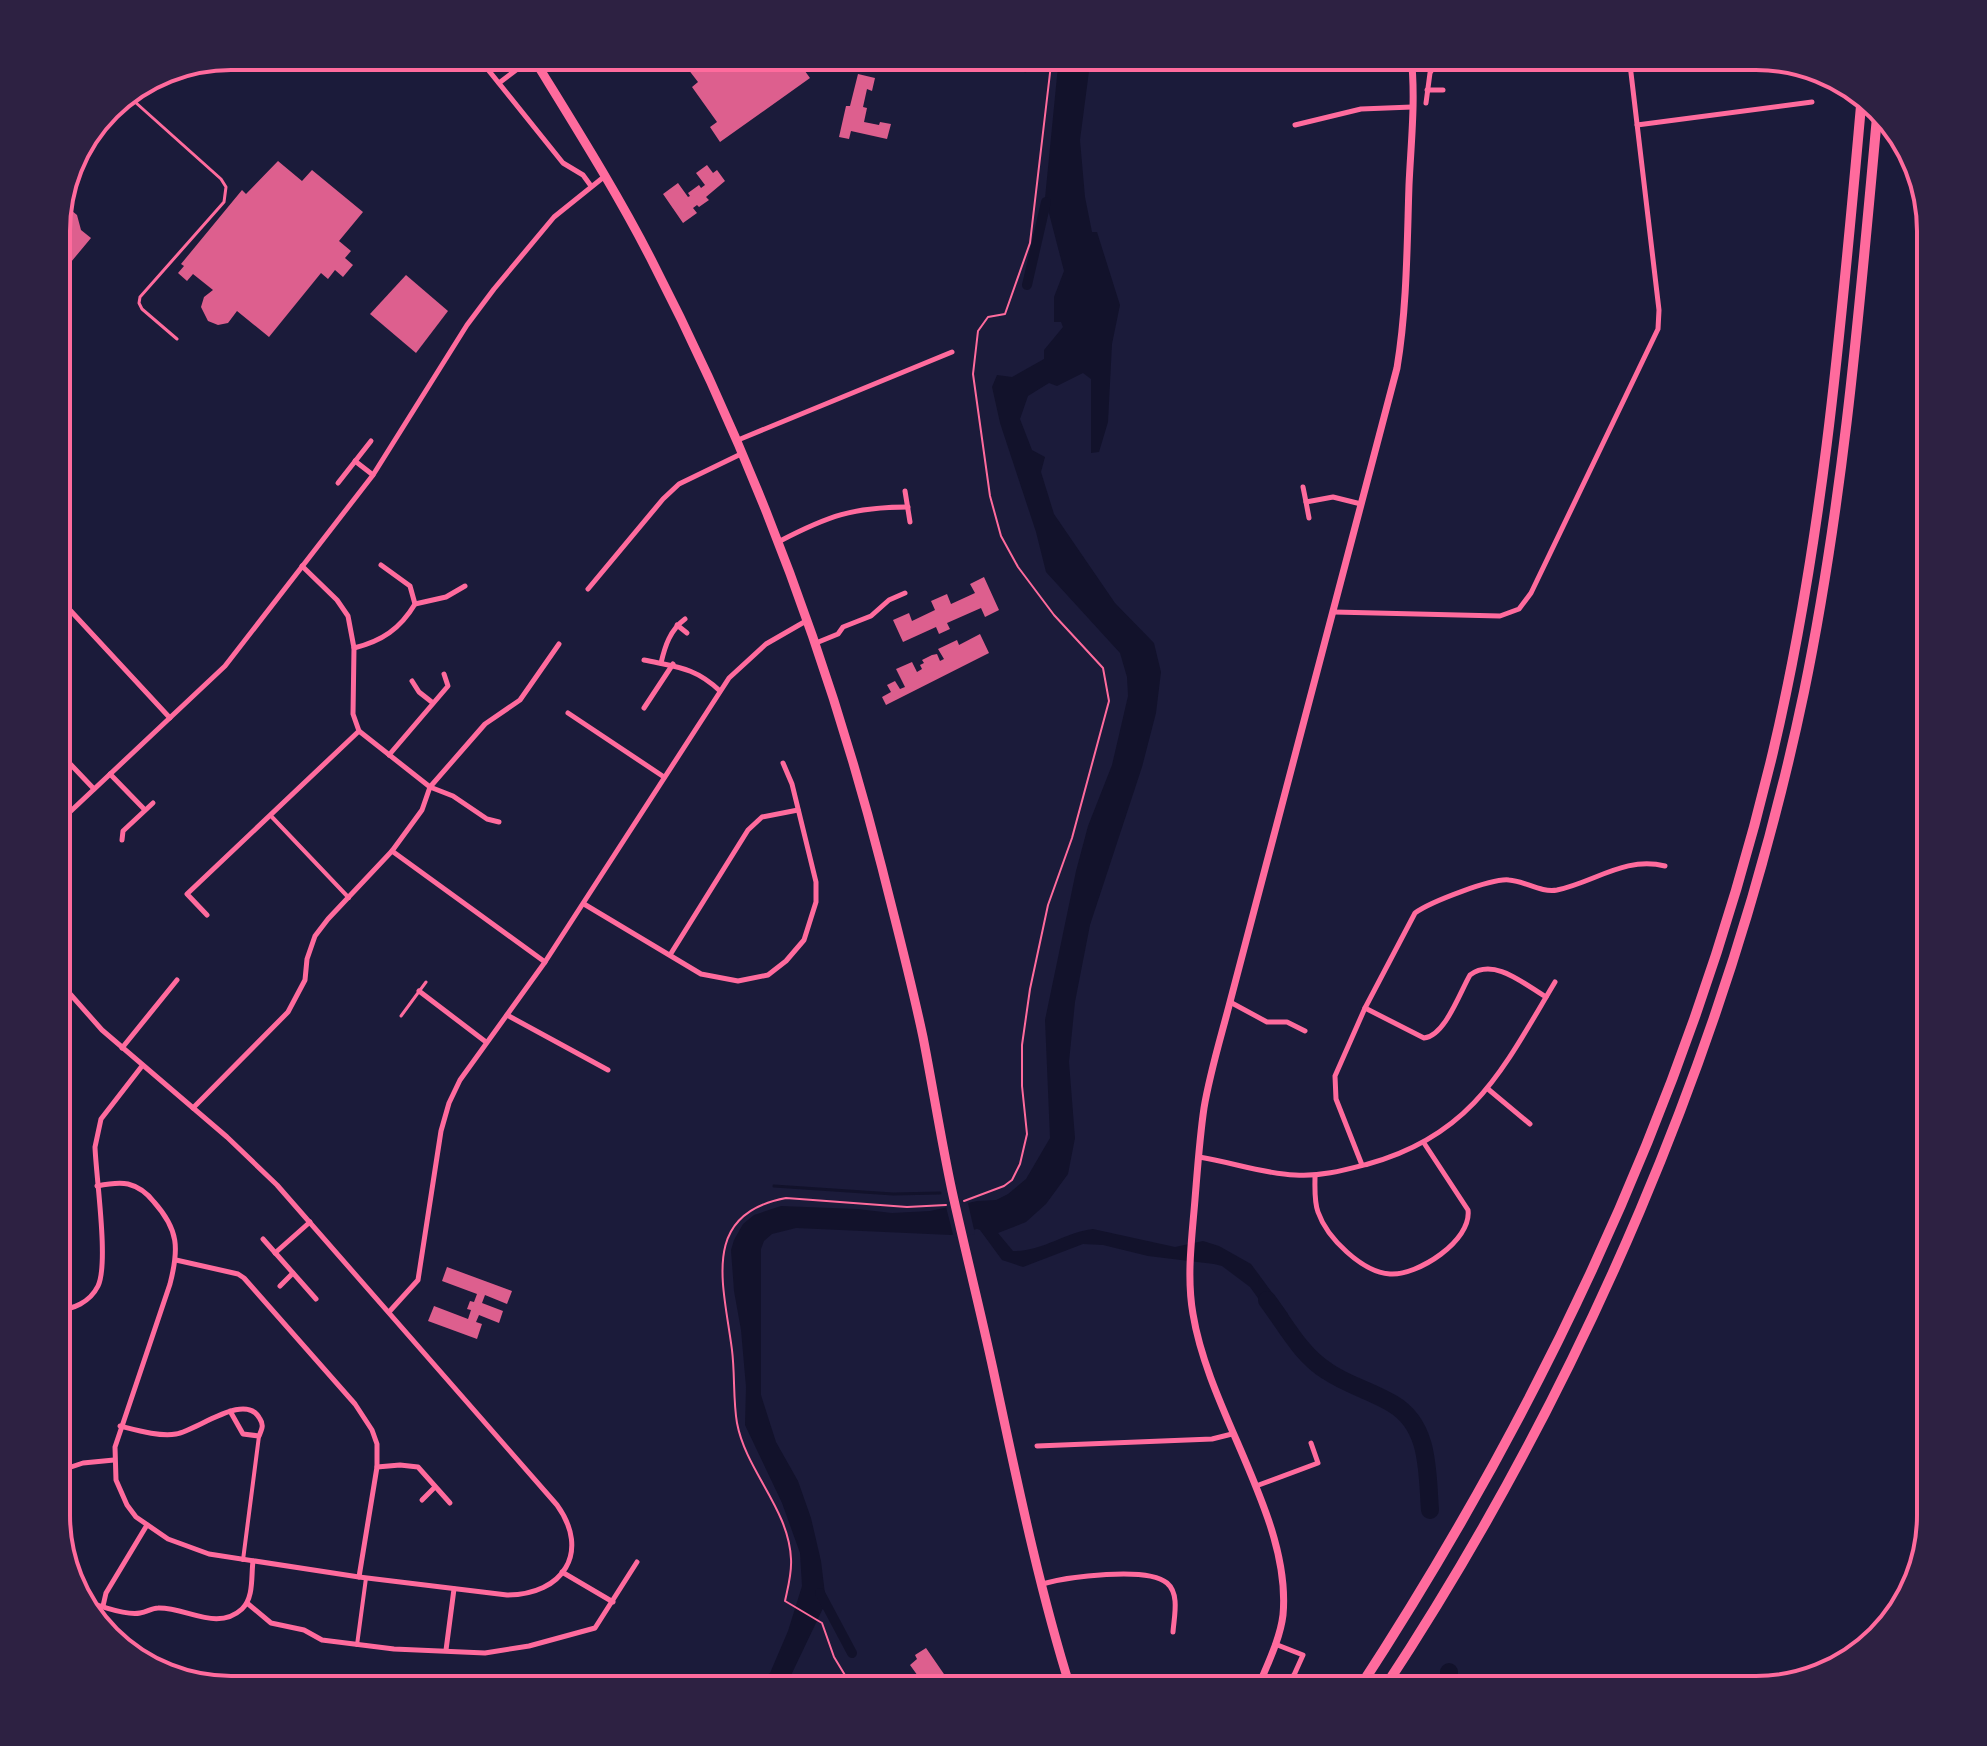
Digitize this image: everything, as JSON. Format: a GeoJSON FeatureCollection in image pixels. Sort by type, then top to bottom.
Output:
{"type":"FeatureCollection","features":[{"type":"Feature","properties":{"kind":"highway"},"geometry":{"type":"LineString","coordinates":[[541,70],[650,258],[738,440],[780,541],[815,643],[852,758],[882,868],[922,1032],[950,1178],[1042,1584],[1067,1676]]}},
{"type":"Feature","properties":{"kind":"highway"},"geometry":{"type":"LineString","coordinates":[[1367,1676],[1413,1606],[1475,1500],[1559,1343],[1631,1183],[1665,1098],[1723,930],[1773,752],[1820,504],[1832,417],[1861,109]]}},
{"type":"Feature","properties":{"kind":"highway"},"geometry":{"type":"LineString","coordinates":[[1392,1676],[1497,1504],[1554,1397],[1601,1297],[1674,1124],[1734,954],[1780,795],[1824,583],[1856,358],[1876,124]]}},
{"type":"Feature","properties":{"kind":"street"},"geometry":{"type":"LineString","coordinates":[[488,70],[563,163],[583,175],[591,186]]}},
{"type":"Feature","properties":{"kind":"street"},"geometry":{"type":"LineString","coordinates":[[499,83],[516,70]]}},
{"type":"Feature","properties":{"kind":"street"},"geometry":{"type":"LineString","coordinates":[[1262,1676],[1283,1620],[1283,1580],[1280,1561],[1255,1486],[1232,1434],[1197,1336],[1190,1272],[1199,1157],[1204,1107],[1230,1002],[1397,368],[1403,312],[1411,70]]}},
{"type":"Feature","properties":{"kind":"street"},"geometry":{"type":"LineString","coordinates":[[1426,103],[1432,70]]}},
{"type":"Feature","properties":{"kind":"street"},"geometry":{"type":"LineString","coordinates":[[1334,612],[1500,616],[1519,609],[1531,593],[1658,329],[1659,310],[1631,70]]}},
{"type":"Feature","properties":{"kind":"street"},"geometry":{"type":"LineString","coordinates":[[1427,90],[1443,90]]}},
{"type":"Feature","properties":{"kind":"street"},"geometry":{"type":"LineString","coordinates":[[1637,125],[1812,102]]}},
{"type":"Feature","properties":{"kind":"street"},"geometry":{"type":"LineString","coordinates":[[1295,125],[1361,109],[1412,107]]}},
{"type":"Feature","properties":{"kind":"street"},"geometry":{"type":"LineString","coordinates":[[70,812],[225,666],[373,475],[467,325],[494,289],[554,217],[605,176]]}},
{"type":"Feature","properties":{"kind":"street"},"geometry":{"type":"LineString","coordinates":[[738,440],[952,352]]}},
{"type":"Feature","properties":{"kind":"street"},"geometry":{"type":"LineString","coordinates":[[338,483],[371,441]]}},
{"type":"Feature","properties":{"kind":"street"},"geometry":{"type":"LineString","coordinates":[[588,589],[679,484],[743,453]]}},
{"type":"Feature","properties":{"kind":"street"},"geometry":{"type":"LineString","coordinates":[[355,461],[373,475]]}},
{"type":"Feature","properties":{"kind":"street"},"geometry":{"type":"LineString","coordinates":[[1303,487],[1309,518]]}},
{"type":"Feature","properties":{"kind":"street"},"geometry":{"type":"LineString","coordinates":[[905,491],[910,522]]}},
{"type":"Feature","properties":{"kind":"street"},"geometry":{"type":"LineString","coordinates":[[1306,502],[1333,497],[1361,504]]}},
{"type":"Feature","properties":{"kind":"street"},"geometry":{"type":"LineString","coordinates":[[780,541],[839,514],[870,507],[908,507]]}},
{"type":"Feature","properties":{"kind":"street"},"geometry":{"type":"LineString","coordinates":[[381,565],[410,586],[415,604]]}},
{"type":"Feature","properties":{"kind":"street"},"geometry":{"type":"LineString","coordinates":[[302,566],[337,600],[348,616],[354,648],[353,714],[359,731],[430,787],[453,796],[487,819],[499,822]]}},
{"type":"Feature","properties":{"kind":"street"},"geometry":{"type":"LineString","coordinates":[[354,648],[375,643],[398,628],[415,604],[446,597],[465,586]]}},
{"type":"Feature","properties":{"kind":"street"},"geometry":{"type":"LineString","coordinates":[[815,643],[871,616],[889,600],[905,593]]}},
{"type":"Feature","properties":{"kind":"street"},"geometry":{"type":"LineString","coordinates":[[70,610],[170,718]]}},
{"type":"Feature","properties":{"kind":"street"},"geometry":{"type":"LineString","coordinates":[[661,663],[664,649],[677,625],[685,619]]}},
{"type":"Feature","properties":{"kind":"street"},"geometry":{"type":"LineString","coordinates":[[388,1313],[418,1280],[445,1117],[460,1080],[584,904],[720,691],[750,656],[784,631],[807,620]]}},
{"type":"Feature","properties":{"kind":"street"},"geometry":{"type":"LineString","coordinates":[[677,625],[687,633]]}},
{"type":"Feature","properties":{"kind":"street"},"geometry":{"type":"LineString","coordinates":[[193,1108],[288,1012],[305,980],[307,959],[315,936],[392,851],[422,810],[430,787],[485,724],[520,700],[559,644]]}},
{"type":"Feature","properties":{"kind":"street"},"geometry":{"type":"LineString","coordinates":[[644,660],[692,670],[720,691]]}},
{"type":"Feature","properties":{"kind":"street"},"geometry":{"type":"LineString","coordinates":[[644,708],[673,664]]}},
{"type":"Feature","properties":{"kind":"street"},"geometry":{"type":"LineString","coordinates":[[389,755],[448,686],[444,674]]}},
{"type":"Feature","properties":{"kind":"street"},"geometry":{"type":"LineString","coordinates":[[412,681],[419,692],[433,703]]}},
{"type":"Feature","properties":{"kind":"street"},"geometry":{"type":"LineString","coordinates":[[568,713],[664,777]]}},
{"type":"Feature","properties":{"kind":"street"},"geometry":{"type":"LineString","coordinates":[[207,915],[187,894],[359,731]]}},
{"type":"Feature","properties":{"kind":"street"},"geometry":{"type":"LineString","coordinates":[[584,904],[701,974],[738,981],[768,975],[786,961],[804,940],[816,902],[816,882],[783,763]]}},
{"type":"Feature","properties":{"kind":"street"},"geometry":{"type":"LineString","coordinates":[[70,764],[94,789]]}},
{"type":"Feature","properties":{"kind":"street"},"geometry":{"type":"LineString","coordinates":[[110,774],[145,810]]}},
{"type":"Feature","properties":{"kind":"street"},"geometry":{"type":"LineString","coordinates":[[122,840],[123,831],[153,803]]}},
{"type":"Feature","properties":{"kind":"street"},"geometry":{"type":"LineString","coordinates":[[670,955],[748,830],[762,817],[798,810]]}},
{"type":"Feature","properties":{"kind":"street"},"geometry":{"type":"LineString","coordinates":[[271,816],[349,898]]}},
{"type":"Feature","properties":{"kind":"street"},"geometry":{"type":"LineString","coordinates":[[392,851],[545,962]]}},
{"type":"Feature","properties":{"kind":"street"},"geometry":{"type":"LineString","coordinates":[[1362,1165],[1336,1099],[1335,1076],[1365,1008],[1415,913],[1428,903],[1504,879],[1550,891],[1627,865],[1656,863],[1665,866]]}},
{"type":"Feature","properties":{"kind":"street"},"geometry":{"type":"LineString","coordinates":[[1365,1008],[1424,1038],[1431,1038],[1440,1031],[1466,982],[1476,970],[1492,967],[1546,997]]}},
{"type":"Feature","properties":{"kind":"street"},"geometry":{"type":"LineString","coordinates":[[122,1048],[177,980]]}},
{"type":"Feature","properties":{"kind":"street"},"geometry":{"type":"LineString","coordinates":[[1199,1157],[1292,1175],[1315,1176],[1394,1156],[1424,1143],[1462,1117],[1488,1089],[1511,1057],[1555,982]]}},
{"type":"Feature","properties":{"kind":"street"},"geometry":{"type":"LineString","coordinates":[[419,991],[486,1042]]}},
{"type":"Feature","properties":{"kind":"street"},"geometry":{"type":"LineString","coordinates":[[70,994],[102,1030],[248,1157],[310,1222],[563,1513],[573,1538],[569,1561],[554,1583],[527,1595],[363,1578],[209,1554],[186,1546],[147,1525],[127,1505],[120,1492],[114,1460],[120,1426],[176,1260],[174,1234],[168,1218],[143,1190],[118,1183],[97,1186]]}},
{"type":"Feature","properties":{"kind":"street"},"geometry":{"type":"LineString","coordinates":[[1230,1002],[1267,1022],[1287,1022],[1305,1031]]}},
{"type":"Feature","properties":{"kind":"street"},"geometry":{"type":"LineString","coordinates":[[507,1015],[608,1070]]}},
{"type":"Feature","properties":{"kind":"street"},"geometry":{"type":"LineString","coordinates":[[70,1309],[81,1305],[98,1287],[102,1260],[95,1147],[101,1119],[142,1066]]}},
{"type":"Feature","properties":{"kind":"street"},"geometry":{"type":"LineString","coordinates":[[1488,1089],[1530,1124]]}},
{"type":"Feature","properties":{"kind":"street"},"geometry":{"type":"LineString","coordinates":[[1315,1176],[1319,1216],[1347,1252],[1374,1271],[1404,1274],[1458,1241],[1469,1219],[1468,1210],[1424,1143]]}},
{"type":"Feature","properties":{"kind":"street"},"geometry":{"type":"LineString","coordinates":[[275,1253],[310,1222]]}},
{"type":"Feature","properties":{"kind":"street"},"geometry":{"type":"LineString","coordinates":[[263,1239],[316,1299]]}},
{"type":"Feature","properties":{"kind":"street"},"geometry":{"type":"LineString","coordinates":[[176,1260],[238,1274],[247,1281],[355,1404],[372,1430],[377,1444],[377,1467],[357,1645]]}},
{"type":"Feature","properties":{"kind":"street"},"geometry":{"type":"LineString","coordinates":[[280,1286],[293,1273]]}},
{"type":"Feature","properties":{"kind":"street"},"geometry":{"type":"LineString","coordinates":[[120,1426],[174,1435],[230,1411],[241,1408],[256,1412],[263,1427],[259,1436],[243,1560]]}},
{"type":"Feature","properties":{"kind":"street"},"geometry":{"type":"LineString","coordinates":[[230,1411],[243,1434],[259,1436]]}},
{"type":"Feature","properties":{"kind":"street"},"geometry":{"type":"LineString","coordinates":[[1037,1446],[1212,1439],[1232,1434]]}},
{"type":"Feature","properties":{"kind":"street"},"geometry":{"type":"LineString","coordinates":[[1255,1486],[1318,1463],[1311,1443]]}},
{"type":"Feature","properties":{"kind":"street"},"geometry":{"type":"LineString","coordinates":[[70,1467],[114,1460]]}},
{"type":"Feature","properties":{"kind":"street"},"geometry":{"type":"LineString","coordinates":[[377,1467],[418,1467],[450,1503]]}},
{"type":"Feature","properties":{"kind":"street"},"geometry":{"type":"LineString","coordinates":[[422,1500],[435,1487]]}},
{"type":"Feature","properties":{"kind":"street"},"geometry":{"type":"LineString","coordinates":[[103,1606],[106,1593],[147,1525]]}},
{"type":"Feature","properties":{"kind":"street"},"geometry":{"type":"LineString","coordinates":[[97,1605],[136,1614],[155,1608],[195,1617],[231,1616],[247,1603],[253,1561]]}},
{"type":"Feature","properties":{"kind":"street"},"geometry":{"type":"LineString","coordinates":[[247,1603],[271,1623],[304,1630],[322,1640],[394,1649],[467,1653],[505,1651],[595,1628],[637,1562]]}},
{"type":"Feature","properties":{"kind":"street"},"geometry":{"type":"LineString","coordinates":[[562,1572],[613,1602]]}},
{"type":"Feature","properties":{"kind":"street"},"geometry":{"type":"LineString","coordinates":[[1042,1584],[1085,1574],[1150,1576],[1167,1583],[1176,1598],[1173,1632]]}},
{"type":"Feature","properties":{"kind":"street"},"geometry":{"type":"LineString","coordinates":[[446,1650],[454,1589]]}},
{"type":"Feature","properties":{"kind":"street"},"geometry":{"type":"LineString","coordinates":[[1274,1644],[1303,1655],[1292,1676]]}},
{"type":"Feature","properties":{"kind":"lane"},"geometry":{"type":"LineString","coordinates":[[135,102],[221,179],[226,187],[224,202],[140,297],[142,309],[177,339]]}},
{"type":"Feature","properties":{"kind":"lane"},"geometry":{"type":"LineString","coordinates":[[401,1016],[426,982]]}},
{"type":"Feature","properties":{"kind":"path"},"geometry":{"type":"LineString","coordinates":[[969,1200],[1004,1186],[1012,1180],[1020,1164],[1027,1134],[1022,1045],[1030,989],[1048,905],[1072,838],[1109,701],[1103,668],[1054,615],[1018,567],[1001,536],[990,496],[973,374],[978,331],[988,317],[1005,314],[1030,243],[1050,70]]}},
{"type":"Feature","properties":{"kind":"path"},"geometry":{"type":"LineString","coordinates":[[846,1676],[834,1657],[822,1623],[785,1601],[791,1562],[785,1527],[751,1461],[737,1423],[736,1381],[721,1256],[723,1245],[729,1232],[745,1213],[769,1201],[786,1198],[907,1207],[944,1205]]}},
{"type":"Feature","properties":{"kind":"shaded area"},"geometry":{"type":"Polygon","coordinates":[[[1058,70],[1089,70],[1080,140],[1085,197],[1092,232],[1097,232],[1120,305],[1112,344],[1108,422],[1099,452],[1091,453],[1091,379],[1083,373],[1057,386],[1049,383],[1028,396],[1020,419],[1032,450],[1045,457],[1041,472],[1054,514],[1115,603],[1154,643],[1161,672],[1156,713],[1142,767],[1090,925],[1075,1002],[1069,1062],[1075,1138],[1068,1174],[1046,1204],[1026,1222],[998,1233],[1013,1251],[1034,1248],[1093,1229],[1175,1247],[1203,1241],[1219,1246],[1251,1264],[1288,1314],[1275,1322],[1250,1287],[1222,1266],[1148,1256],[1103,1245],[1083,1244],[1023,1267],[1002,1260],[977,1229],[951,1235],[796,1228],[772,1234],[761,1249],[761,1395],[776,1442],[798,1481],[811,1518],[826,1602],[791,1676],[767,1676],[788,1631],[802,1586],[800,1553],[782,1503],[745,1425],[746,1387],[731,1250],[734,1240],[743,1224],[754,1215],[781,1206],[892,1213],[930,1211],[996,1200],[1026,1179],[1050,1138],[1045,1020],[1076,871],[1088,826],[1112,765],[1128,696],[1127,677],[1120,653],[1046,572],[1000,423],[992,387],[997,375],[1012,377],[1044,359],[1044,350],[1063,327],[1061,322],[1054,322],[1054,297],[1064,271],[1045,198],[1058,70]]]}},
{"type":"Feature","properties":{"kind":"pier"},"geometry":{"type":"Polygon","coordinates":[[[967,1199],[975,1234],[954,1238],[945,1203],[967,1199]]]}},
{"type":"Feature","properties":{"kind":"building"},"geometry":{"type":"Polygon","coordinates":[[[689,70],[804,70],[810,78],[720,142],[710,127],[717,122],[692,87],[698,82],[689,70]]]}},
{"type":"Feature","properties":{"kind":"building"},"geometry":{"type":"Polygon","coordinates":[[[858,74],[875,78],[872,91],[867,89],[864,122],[891,124],[887,139],[851,131],[849,139],[839,137],[858,74]]]}},
{"type":"Feature","properties":{"kind":"building"},"geometry":{"type":"Polygon","coordinates":[[[278,161],[302,181],[312,170],[363,212],[339,241],[351,251],[345,258],[353,265],[343,277],[335,270],[328,279],[321,273],[269,337],[237,311],[228,323],[218,325],[208,321],[201,307],[204,297],[213,290],[193,274],[187,281],[178,273],[184,266],[181,264],[242,190],[246,194],[278,161]]]}},
{"type":"Feature","properties":{"kind":"building"},"geometry":{"type":"Polygon","coordinates":[[[707,165],[713,173],[717,170],[725,181],[706,197],[709,200],[693,208],[697,213],[683,223],[663,194],[678,183],[690,196],[688,193],[699,185],[701,188],[705,185],[696,173],[707,165]]]}},
{"type":"Feature","properties":{"kind":"building"},"geometry":{"type":"Polygon","coordinates":[[[71,210],[77,215],[81,230],[91,238],[70,263],[71,210]]]}},
{"type":"Feature","properties":{"kind":"building"},"geometry":{"type":"Polygon","coordinates":[[[406,275],[448,311],[416,353],[370,314],[406,275]]]}},
{"type":"Feature","properties":{"kind":"building"},"geometry":{"type":"Polygon","coordinates":[[[984,577],[999,610],[985,617],[981,608],[947,623],[950,629],[939,634],[936,627],[903,642],[893,620],[909,613],[912,621],[935,610],[931,601],[947,594],[951,604],[975,593],[970,584],[984,577]]]}},
{"type":"Feature","properties":{"kind":"building"},"geometry":{"type":"Polygon","coordinates":[[[980,634],[989,653],[886,705],[882,697],[891,692],[887,685],[895,681],[900,689],[905,687],[896,669],[912,662],[917,672],[922,669],[922,660],[932,655],[937,654],[940,661],[944,659],[938,649],[957,640],[959,645],[980,634]]]}},
{"type":"Feature","properties":{"kind":"building"},"geometry":{"type":"Polygon","coordinates":[[[447,1267],[512,1291],[507,1304],[485,1295],[482,1303],[503,1311],[499,1323],[479,1315],[476,1322],[482,1324],[477,1339],[428,1321],[434,1306],[468,1319],[471,1310],[467,1309],[477,1294],[442,1281],[447,1267]]]}},
{"type":"Feature","properties":{"kind":"building"},"geometry":{"type":"Polygon","coordinates":[[[926,1648],[945,1676],[918,1676],[910,1665],[917,1659],[915,1655],[926,1648]]]}},
{"type":"Feature","properties":{"kind":"waterway"},"geometry":{"type":"LineString","coordinates":[[1027,285],[1046,202]]}},
{"type":"Feature","properties":{"kind":"waterway"},"geometry":{"type":"LineString","coordinates":[[774,1186],[893,1194],[940,1193]]}},
{"type":"Feature","properties":{"kind":"waterway"},"geometry":{"type":"LineString","coordinates":[[1267,1300],[1301,1348],[1318,1364],[1335,1376],[1393,1404],[1414,1424],[1427,1466],[1430,1510]]}},
{"type":"Feature","properties":{"kind":"waterway"},"geometry":{"type":"LineString","coordinates":[[820,1593],[852,1653]]}}]}
